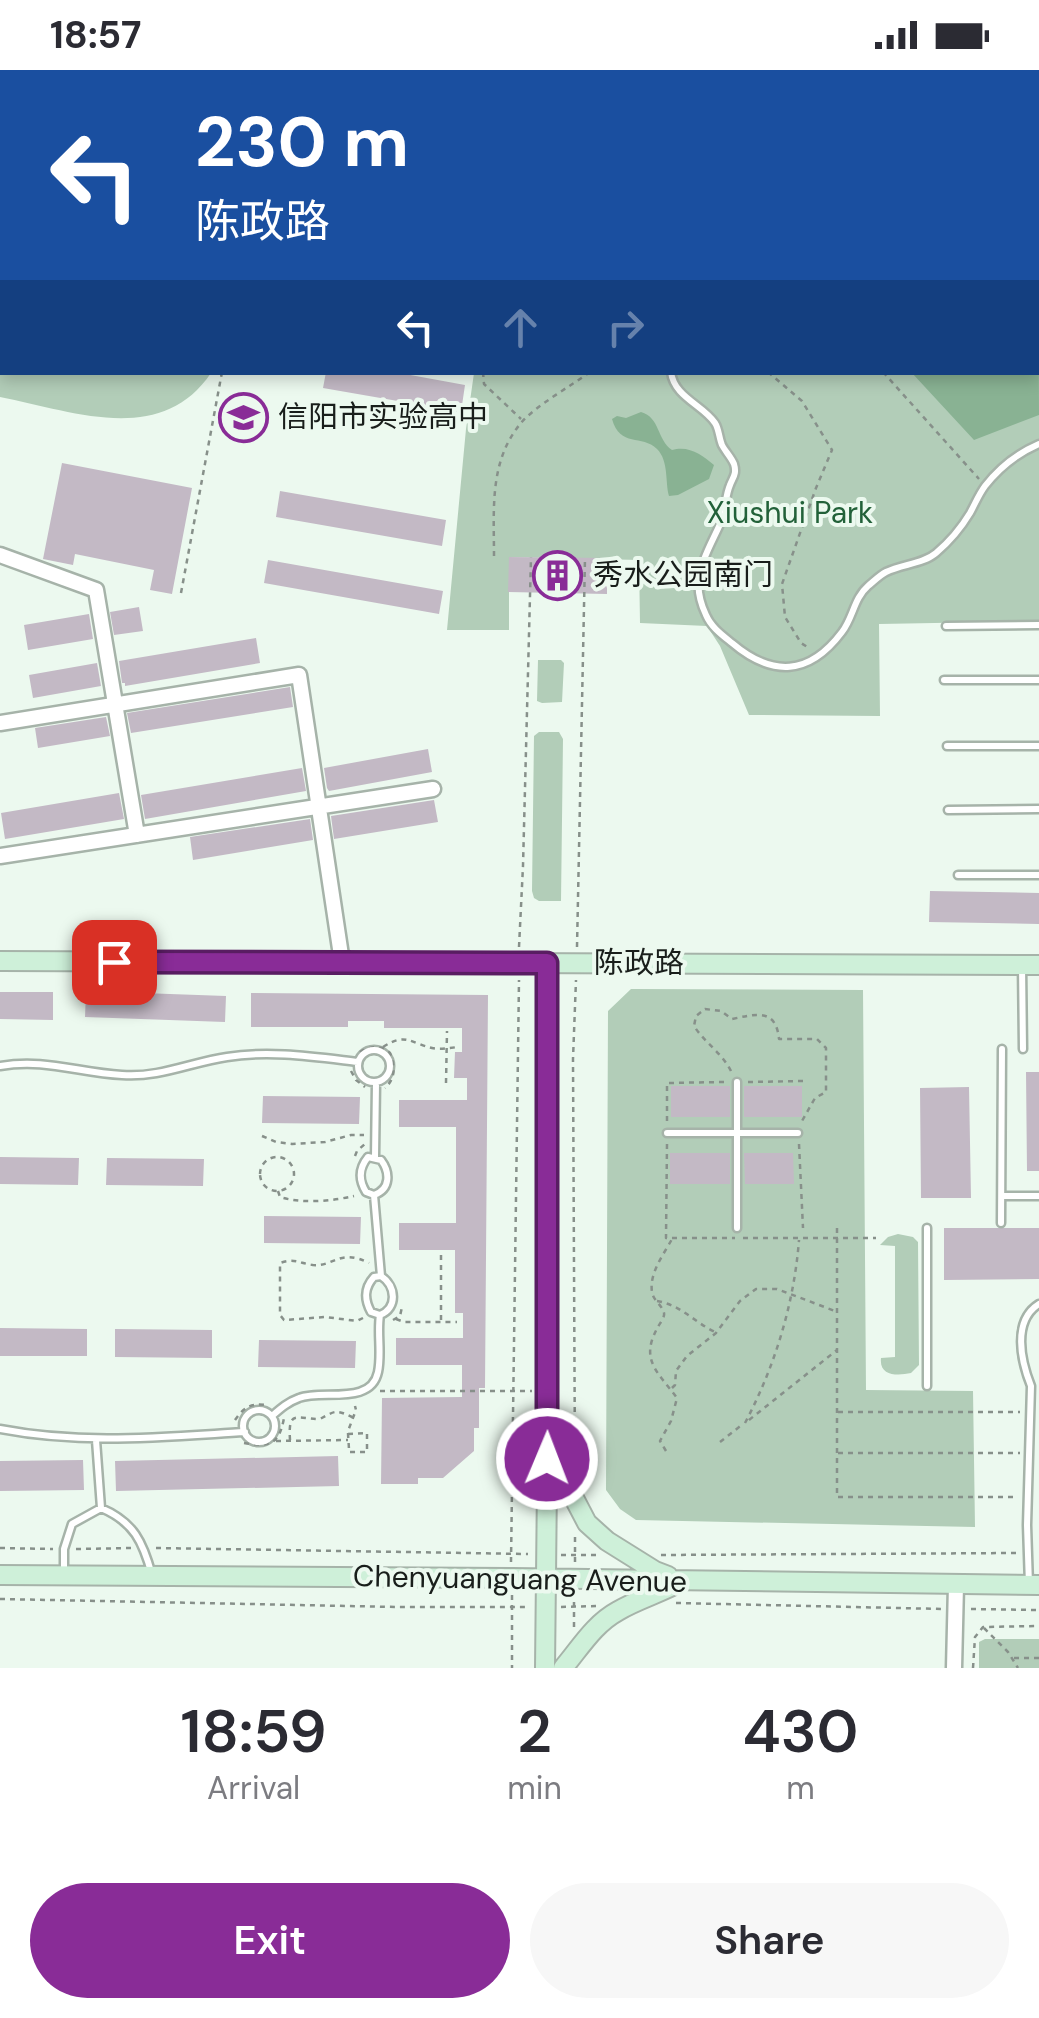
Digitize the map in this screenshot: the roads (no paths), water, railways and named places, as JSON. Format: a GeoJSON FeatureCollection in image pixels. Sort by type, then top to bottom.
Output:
{"type":"FeatureCollection","features":[{"type":"Feature","properties":{"kind":"main road","name":"陈政路"},"geometry":{"type":"LineString","coordinates":[[0,961],[1030,965]]}},
{"type":"Feature","properties":{"kind":"main road"},"geometry":{"type":"LineString","coordinates":[[544,1668],[547,963]]}},
{"type":"Feature","properties":{"kind":"main road"},"geometry":{"type":"LineString","coordinates":[[547,1459],[587,1523],[606,1541],[654,1572],[683,1581]]}},
{"type":"Feature","properties":{"kind":"main road","name":"Chenyuanguang Avenue"},"geometry":{"type":"LineString","coordinates":[[0,1575],[1034,1585]]}},
{"type":"Feature","properties":{"kind":"main road"},"geometry":{"type":"LineString","coordinates":[[568,1662],[588,1636],[616,1612],[683,1581]]}},
{"type":"Feature","properties":{"kind":"street"},"geometry":{"type":"LineString","coordinates":[[0,555],[96,590],[137,835]]}},
{"type":"Feature","properties":{"kind":"street"},"geometry":{"type":"LineString","coordinates":[[0,723],[299,674],[342,962]]}},
{"type":"Feature","properties":{"kind":"street"},"geometry":{"type":"LineString","coordinates":[[0,856],[434,789]]}},
{"type":"Feature","properties":{"kind":"street"},"geometry":{"type":"LineString","coordinates":[[954,1668],[956,1585]]}},
{"type":"Feature","properties":{"kind":"lane"},"geometry":{"type":"LineString","coordinates":[[671,375],[687,398],[716,424],[734,465],[735,478],[729,486],[722,520],[697,577],[707,618],[746,656],[770,666],[791,668],[819,654],[842,633],[866,588],[885,573],[933,556],[954,535],[985,486],[1008,462],[1039,444]]}},
{"type":"Feature","properties":{"kind":"lane"},"geometry":{"type":"LineString","coordinates":[[946,626],[1039,626]]}},
{"type":"Feature","properties":{"kind":"lane"},"geometry":{"type":"LineString","coordinates":[[944,680],[1039,680]]}},
{"type":"Feature","properties":{"kind":"lane"},"geometry":{"type":"LineString","coordinates":[[948,746],[1039,746]]}},
{"type":"Feature","properties":{"kind":"lane"},"geometry":{"type":"LineString","coordinates":[[948,810],[1039,810]]}},
{"type":"Feature","properties":{"kind":"lane"},"geometry":{"type":"LineString","coordinates":[[958,875],[1039,875]]}},
{"type":"Feature","properties":{"kind":"lane"},"geometry":{"type":"LineString","coordinates":[[1023,1050],[1030,965]]}},
{"type":"Feature","properties":{"kind":"lane"},"geometry":{"type":"LineString","coordinates":[[1001,1223],[1002,1049]]}},
{"type":"Feature","properties":{"kind":"lane"},"geometry":{"type":"LineString","coordinates":[[368,1051],[383,1052],[390,1066],[388,1074],[376,1082],[361,1077],[358,1062],[368,1051]]}},
{"type":"Feature","properties":{"kind":"lane"},"geometry":{"type":"LineString","coordinates":[[0,1066],[40,1062],[122,1076],[156,1074],[248,1055],[358,1062]]}},
{"type":"Feature","properties":{"kind":"lane"},"geometry":{"type":"LineString","coordinates":[[735,1078],[736,1228]]}},
{"type":"Feature","properties":{"kind":"lane"},"geometry":{"type":"LineString","coordinates":[[376,1082],[376,1156],[385,1165],[388,1183],[374,1195],[366,1192],[360,1172],[368,1157],[376,1156]]}},
{"type":"Feature","properties":{"kind":"lane"},"geometry":{"type":"LineString","coordinates":[[667,1133],[798,1133]]}},
{"type":"Feature","properties":{"kind":"lane"},"geometry":{"type":"LineString","coordinates":[[374,1195],[381,1276],[390,1285],[393,1303],[380,1316]]}},
{"type":"Feature","properties":{"kind":"lane"},"geometry":{"type":"LineString","coordinates":[[1002,1196],[1039,1196]]}},
{"type":"Feature","properties":{"kind":"lane"},"geometry":{"type":"LineString","coordinates":[[927,1228],[927,1386]]}},
{"type":"Feature","properties":{"kind":"lane"},"geometry":{"type":"LineString","coordinates":[[380,1316],[371,1312],[366,1292],[367,1284],[381,1276]]}},
{"type":"Feature","properties":{"kind":"lane"},"geometry":{"type":"LineString","coordinates":[[1034,1585],[1028,1553],[1031,1386],[1022,1365],[1022,1328],[1030,1310],[1039,1304]]}},
{"type":"Feature","properties":{"kind":"lane"},"geometry":{"type":"LineString","coordinates":[[272,1416],[298,1398],[352,1394],[371,1384],[378,1374],[380,1316]]}},
{"type":"Feature","properties":{"kind":"lane"},"geometry":{"type":"LineString","coordinates":[[261,1409],[272,1416],[276,1426],[269,1439],[254,1441],[245,1432],[244,1422],[254,1410],[261,1409]]}},
{"type":"Feature","properties":{"kind":"lane"},"geometry":{"type":"LineString","coordinates":[[0,1429],[96,1440],[245,1432]]}},
{"type":"Feature","properties":{"kind":"lane"},"geometry":{"type":"LineString","coordinates":[[96,1440],[102,1508]]}},
{"type":"Feature","properties":{"kind":"lane"},"geometry":{"type":"LineString","coordinates":[[102,1508],[131,1528],[144,1548],[152,1576]]}},
{"type":"Feature","properties":{"kind":"lane"},"geometry":{"type":"LineString","coordinates":[[64,1576],[64,1549],[72,1524],[102,1508]]}},
{"type":"Feature","properties":{"kind":"place","name":"信阳市实验高中"},"geometry":{"type":"Point","coordinates":[243,417]}},
{"type":"Feature","properties":{"kind":"place","name":"秀水公园南门"},"geometry":{"type":"Point","coordinates":[558,575]}},
{"type":"Feature","properties":{"kind":"park label","name":"Xiushui Park"},"geometry":{"type":"Point","coordinates":[790,513]}}]}
